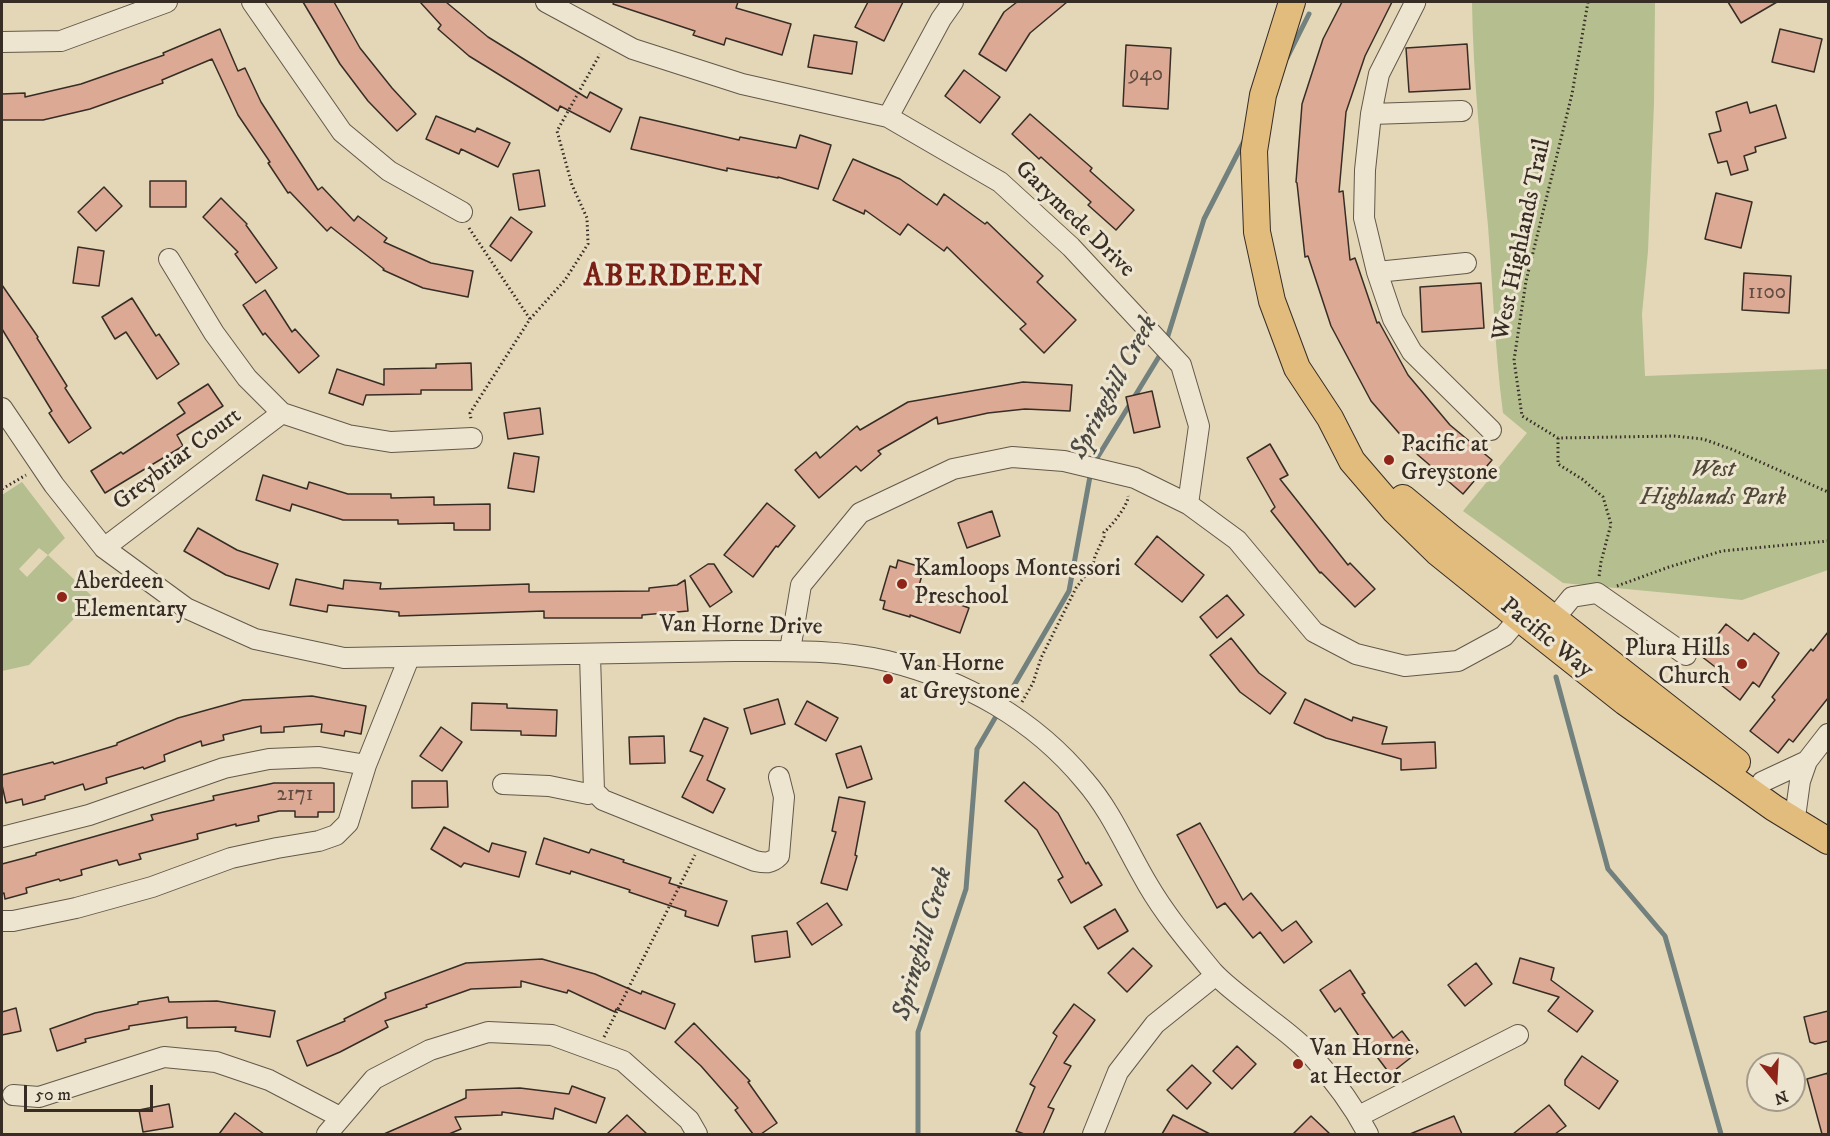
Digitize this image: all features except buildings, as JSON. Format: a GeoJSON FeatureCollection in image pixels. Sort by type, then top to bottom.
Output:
{"type":"FeatureCollection","features":[{"type":"Feature","properties":{"kind":"main road","name":"Pacific Way"},"geometry":{"type":"LineString","coordinates":[[1292,2],[1263,94],[1254,151],[1257,232],[1272,301],[1297,368],[1330,418],[1404,498],[1625,702],[1774,808],[1828,840]]}},
{"type":"Feature","properties":{"kind":"main road","name":"Pacific Way"},"geometry":{"type":"LineString","coordinates":[[1526,610],[1554,619],[1762,782],[1828,840]]}},
{"type":"Feature","properties":{"kind":"street"},"geometry":{"type":"LineString","coordinates":[[2,42],[61,40],[167,2]]}},
{"type":"Feature","properties":{"kind":"street"},"geometry":{"type":"LineString","coordinates":[[252,2],[342,132],[389,171],[462,212]]}},
{"type":"Feature","properties":{"kind":"street","name":"Garymede Drive"},"geometry":{"type":"LineString","coordinates":[[546,2],[633,49],[742,84],[888,117],[1000,182],[1071,247],[1181,365],[1199,426],[1188,504]]}},
{"type":"Feature","properties":{"kind":"street"},"geometry":{"type":"LineString","coordinates":[[888,117],[941,19],[953,2]]}},
{"type":"Feature","properties":{"kind":"street"},"geometry":{"type":"LineString","coordinates":[[1414,2],[1379,74],[1371,114],[1365,170],[1364,218],[1377,272],[1393,319],[1412,352],[1491,430]]}},
{"type":"Feature","properties":{"kind":"street"},"geometry":{"type":"LineString","coordinates":[[1371,114],[1462,111]]}},
{"type":"Feature","properties":{"kind":"street","name":"Greybriar Court"},"geometry":{"type":"LineString","coordinates":[[169,260],[214,333],[247,378],[282,413],[348,435],[391,442],[472,438]]}},
{"type":"Feature","properties":{"kind":"street"},"geometry":{"type":"LineString","coordinates":[[1377,272],[1466,263]]}},
{"type":"Feature","properties":{"kind":"street","name":"Van Horne Drive"},"geometry":{"type":"LineString","coordinates":[[2,408],[54,485],[104,548],[186,608],[255,639],[344,658],[790,651],[828,653],[897,664],[943,678],[1001,707],[1052,745],[1086,781],[1120,832],[1148,885],[1175,925],[1216,975],[1313,1056],[1359,1116],[1368,1134]]}},
{"type":"Feature","properties":{"kind":"street","name":"Greybriar Court"},"geometry":{"type":"LineString","coordinates":[[104,548],[282,413]]}},
{"type":"Feature","properties":{"kind":"street"},"geometry":{"type":"LineString","coordinates":[[790,651],[801,585],[860,513],[953,470],[1012,457],[1064,461],[1135,478],[1188,504],[1237,540],[1314,632],[1356,654],[1405,666],[1458,661],[1504,636],[1526,610]]}},
{"type":"Feature","properties":{"kind":"street"},"geometry":{"type":"LineString","coordinates":[[1554,619],[1572,597],[1597,593],[1686,655]]}},
{"type":"Feature","properties":{"kind":"street"},"geometry":{"type":"LineString","coordinates":[[590,655],[594,791],[603,800],[754,861],[766,863],[773,862],[779,856],[784,797],[779,777]]}},
{"type":"Feature","properties":{"kind":"street"},"geometry":{"type":"LineString","coordinates":[[2,921],[13,921],[76,908],[152,887],[231,858],[319,842],[336,835],[348,823],[366,765],[409,658]]}},
{"type":"Feature","properties":{"kind":"street"},"geometry":{"type":"LineString","coordinates":[[1796,810],[1800,781],[1807,762],[1828,734]]}},
{"type":"Feature","properties":{"kind":"street"},"geometry":{"type":"LineString","coordinates":[[2,837],[89,815],[235,766],[269,759],[319,757],[366,765]]}},
{"type":"Feature","properties":{"kind":"street"},"geometry":{"type":"LineString","coordinates":[[1762,782],[1807,762]]}},
{"type":"Feature","properties":{"kind":"street"},"geometry":{"type":"LineString","coordinates":[[503,784],[549,786],[588,795],[594,791]]}},
{"type":"Feature","properties":{"kind":"street"},"geometry":{"type":"LineString","coordinates":[[1093,1134],[1119,1072],[1155,1024],[1216,975]]}},
{"type":"Feature","properties":{"kind":"street"},"geometry":{"type":"LineString","coordinates":[[327,1134],[374,1078],[430,1050],[488,1032],[552,1035],[623,1061],[689,1120],[697,1134]]}},
{"type":"Feature","properties":{"kind":"street"},"geometry":{"type":"LineString","coordinates":[[1359,1116],[1518,1035]]}},
{"type":"Feature","properties":{"kind":"street"},"geometry":{"type":"LineString","coordinates":[[13,1095],[39,1097],[164,1057],[216,1062],[269,1080],[340,1117]]}},
{"type":"Feature","properties":{"kind":"path","name":"West Highlands Trail"},"geometry":{"type":"LineString","coordinates":[[1558,438],[1522,416],[1514,360],[1526,281],[1572,94],[1588,2]]}},
{"type":"Feature","properties":{"kind":"path"},"geometry":{"type":"LineString","coordinates":[[472,438],[470,413],[530,319],[565,280],[588,244],[587,218],[572,185],[557,131],[600,54]]}},
{"type":"Feature","properties":{"kind":"path"},"geometry":{"type":"LineString","coordinates":[[462,212],[470,231],[530,319]]}},
{"type":"Feature","properties":{"kind":"path"},"geometry":{"type":"LineString","coordinates":[[1828,492],[1703,439],[1674,436],[1558,438],[1558,464],[1582,479],[1603,497],[1611,524],[1601,562],[1597,593],[1722,551],[1828,541]]}},
{"type":"Feature","properties":{"kind":"path"},"geometry":{"type":"LineString","coordinates":[[2,489],[27,474]]}},
{"type":"Feature","properties":{"kind":"path"},"geometry":{"type":"LineString","coordinates":[[1022,702],[1033,683],[1041,658],[1076,588],[1093,565],[1104,532],[1112,527],[1129,501],[1128,494]]}},
{"type":"Feature","properties":{"kind":"path"},"geometry":{"type":"LineString","coordinates":[[596,1051],[697,851]]}},
{"type":"Feature","properties":{"kind":"green space","name":"West Highlands Park"},"geometry":{"type":"Polygon","coordinates":[[[1472,2],[1655,2],[1654,103],[1648,251],[1642,314],[1645,376],[1828,369],[1828,570],[1742,600],[1563,583],[1463,511],[1527,433],[1503,413],[1478,114],[1472,2]]]}},
{"type":"Feature","properties":{"kind":"green space"},"geometry":{"type":"Polygon","coordinates":[[[22,482],[65,538],[48,555],[94,598],[29,665],[2,671],[2,495],[22,482]],[[39,548],[19,569],[27,577],[48,555],[39,548]]]}},
{"type":"Feature","properties":{"kind":"waterway","name":"Springhill Creek"},"geometry":{"type":"LineString","coordinates":[[1287,58],[1309,14]]}},
{"type":"Feature","properties":{"kind":"waterway","name":"Springhill Creek"},"geometry":{"type":"LineString","coordinates":[[1166,342],[1204,219],[1244,141]]}},
{"type":"Feature","properties":{"kind":"waterway","name":"Springhill Creek"},"geometry":{"type":"LineString","coordinates":[[1094,463],[1163,350]]}},
{"type":"Feature","properties":{"kind":"waterway","name":"Springhill Creek"},"geometry":{"type":"LineString","coordinates":[[918,1134],[918,1032],[966,889],[977,749],[1069,591],[1091,471]]}},
{"type":"Feature","properties":{"kind":"waterway"},"geometry":{"type":"LineString","coordinates":[[1556,677],[1608,869],[1665,936],[1721,1134]]}},
{"type":"Feature","properties":{"kind":"place","name":"Pacific at Greystone"},"geometry":{"type":"Point","coordinates":[1389,460]}},
{"type":"Feature","properties":{"kind":"place","name":"Kamloops Montessori Preschool"},"geometry":{"type":"Point","coordinates":[902,584]}},
{"type":"Feature","properties":{"kind":"place","name":"Aberdeen Elementary"},"geometry":{"type":"Point","coordinates":[62,597]}},
{"type":"Feature","properties":{"kind":"place","name":"Plura Hills Church"},"geometry":{"type":"Point","coordinates":[1742,664]}},
{"type":"Feature","properties":{"kind":"place","name":"Van Horne at Greystone"},"geometry":{"type":"Point","coordinates":[888,679]}},
{"type":"Feature","properties":{"kind":"place","name":"Van Horne at Hector"},"geometry":{"type":"Point","coordinates":[1298,1064]}},
{"type":"Feature","properties":{"kind":"district","name":"ABERDEEN"},"geometry":{"type":"Point","coordinates":[674,279]}}]}
